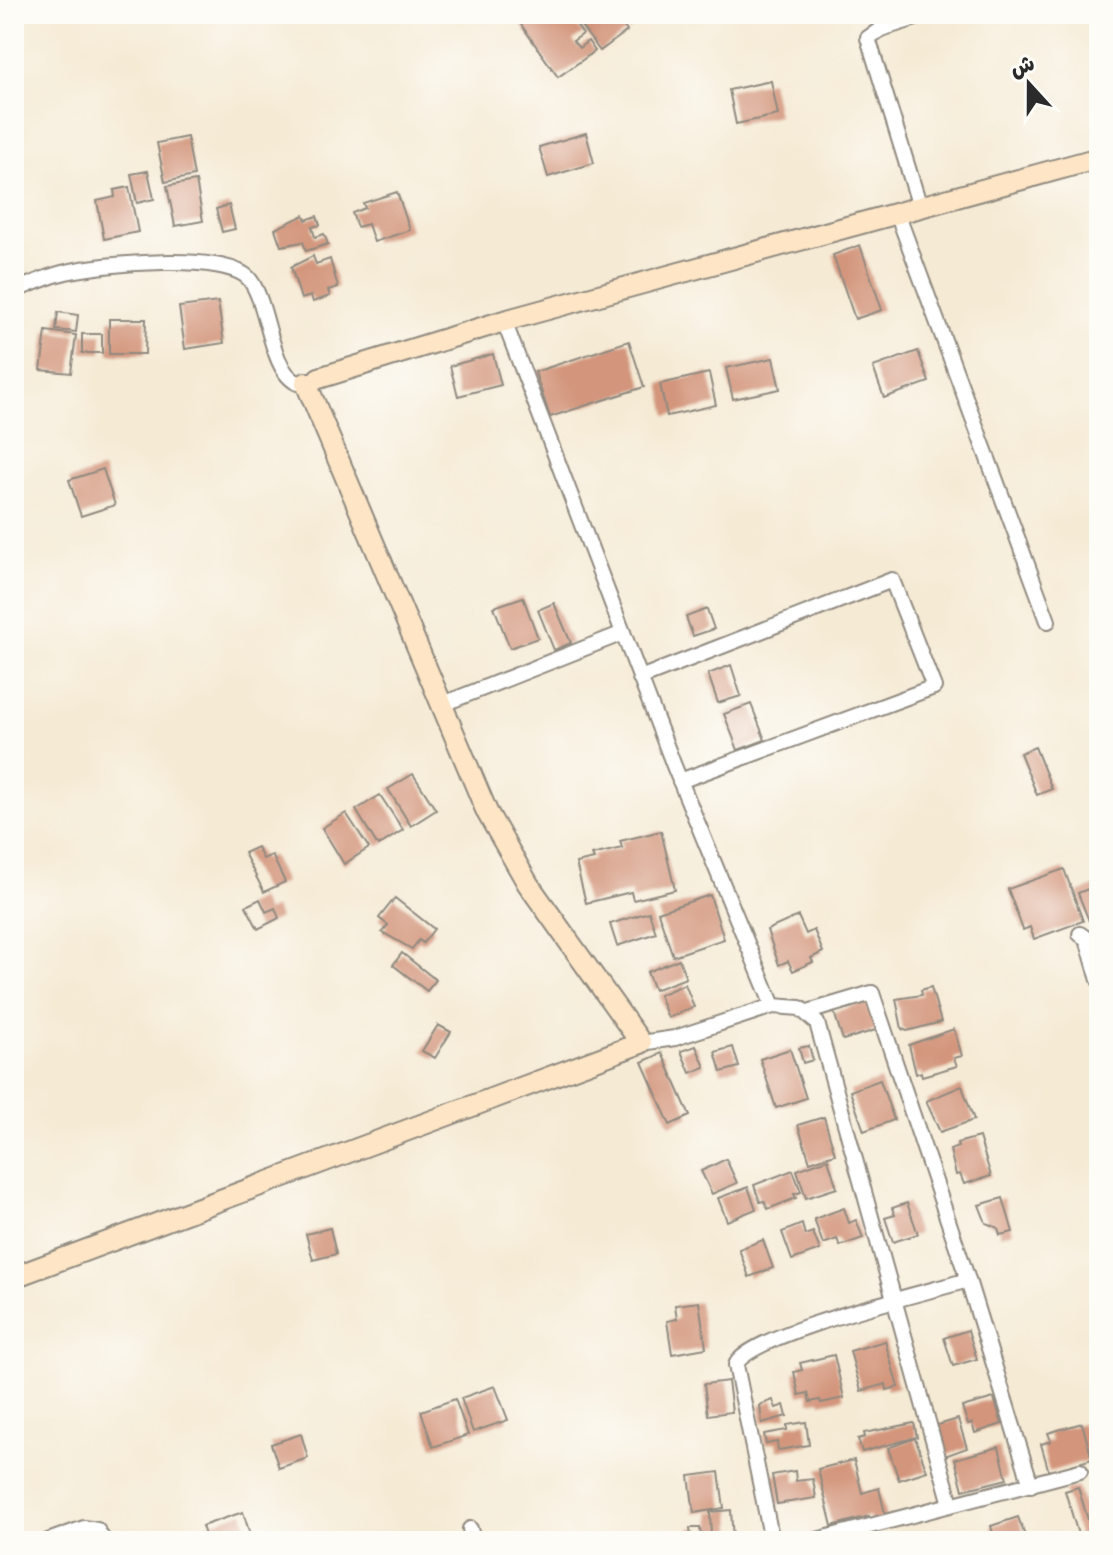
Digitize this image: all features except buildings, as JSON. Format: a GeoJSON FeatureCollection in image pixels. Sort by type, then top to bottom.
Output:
{"type":"FeatureCollection","features":[{"type":"Feature","properties":{"kind":"street"},"geometry":{"type":"LineString","coordinates":[[920,207],[868,38],[881,29],[929,14]]}},
{"type":"Feature","properties":{"kind":"street"},"geometry":{"type":"LineString","coordinates":[[14,291],[64,272],[116,265],[231,267],[253,284],[285,374],[293,381],[312,380],[504,321],[1099,158]]}},
{"type":"Feature","properties":{"kind":"street"},"geometry":{"type":"LineString","coordinates":[[897,213],[1048,621]]}},
{"type":"Feature","properties":{"kind":"street"},"geometry":{"type":"LineString","coordinates":[[504,321],[680,781],[773,1006]]}},
{"type":"Feature","properties":{"kind":"street"},"geometry":{"type":"LineString","coordinates":[[312,380],[487,812],[528,884],[641,1043]]}},
{"type":"Feature","properties":{"kind":"street"},"geometry":{"type":"LineString","coordinates":[[640,678],[892,580],[934,687],[680,781]]}},
{"type":"Feature","properties":{"kind":"street"},"geometry":{"type":"LineString","coordinates":[[443,704],[623,633]]}},
{"type":"Feature","properties":{"kind":"street"},"geometry":{"type":"LineString","coordinates":[[1080,934],[1087,939],[1099,980]]}},
{"type":"Feature","properties":{"kind":"street"},"geometry":{"type":"LineString","coordinates":[[808,1012],[872,993],[968,1280],[1031,1485]]}},
{"type":"Feature","properties":{"kind":"street"},"geometry":{"type":"LineString","coordinates":[[14,1277],[641,1043],[675,1038],[773,1006],[790,1005],[808,1012],[817,1023],[951,1504]]}},
{"type":"Feature","properties":{"kind":"street"},"geometry":{"type":"LineString","coordinates":[[772,1541],[736,1365],[739,1359],[752,1348],[822,1322],[968,1280]]}},
{"type":"Feature","properties":{"kind":"street"},"geometry":{"type":"LineString","coordinates":[[813,1541],[1080,1471]]}},
{"type":"Feature","properties":{"kind":"street"},"geometry":{"type":"LineString","coordinates":[[48,1541],[84,1528],[97,1530],[104,1541]]}}]}
